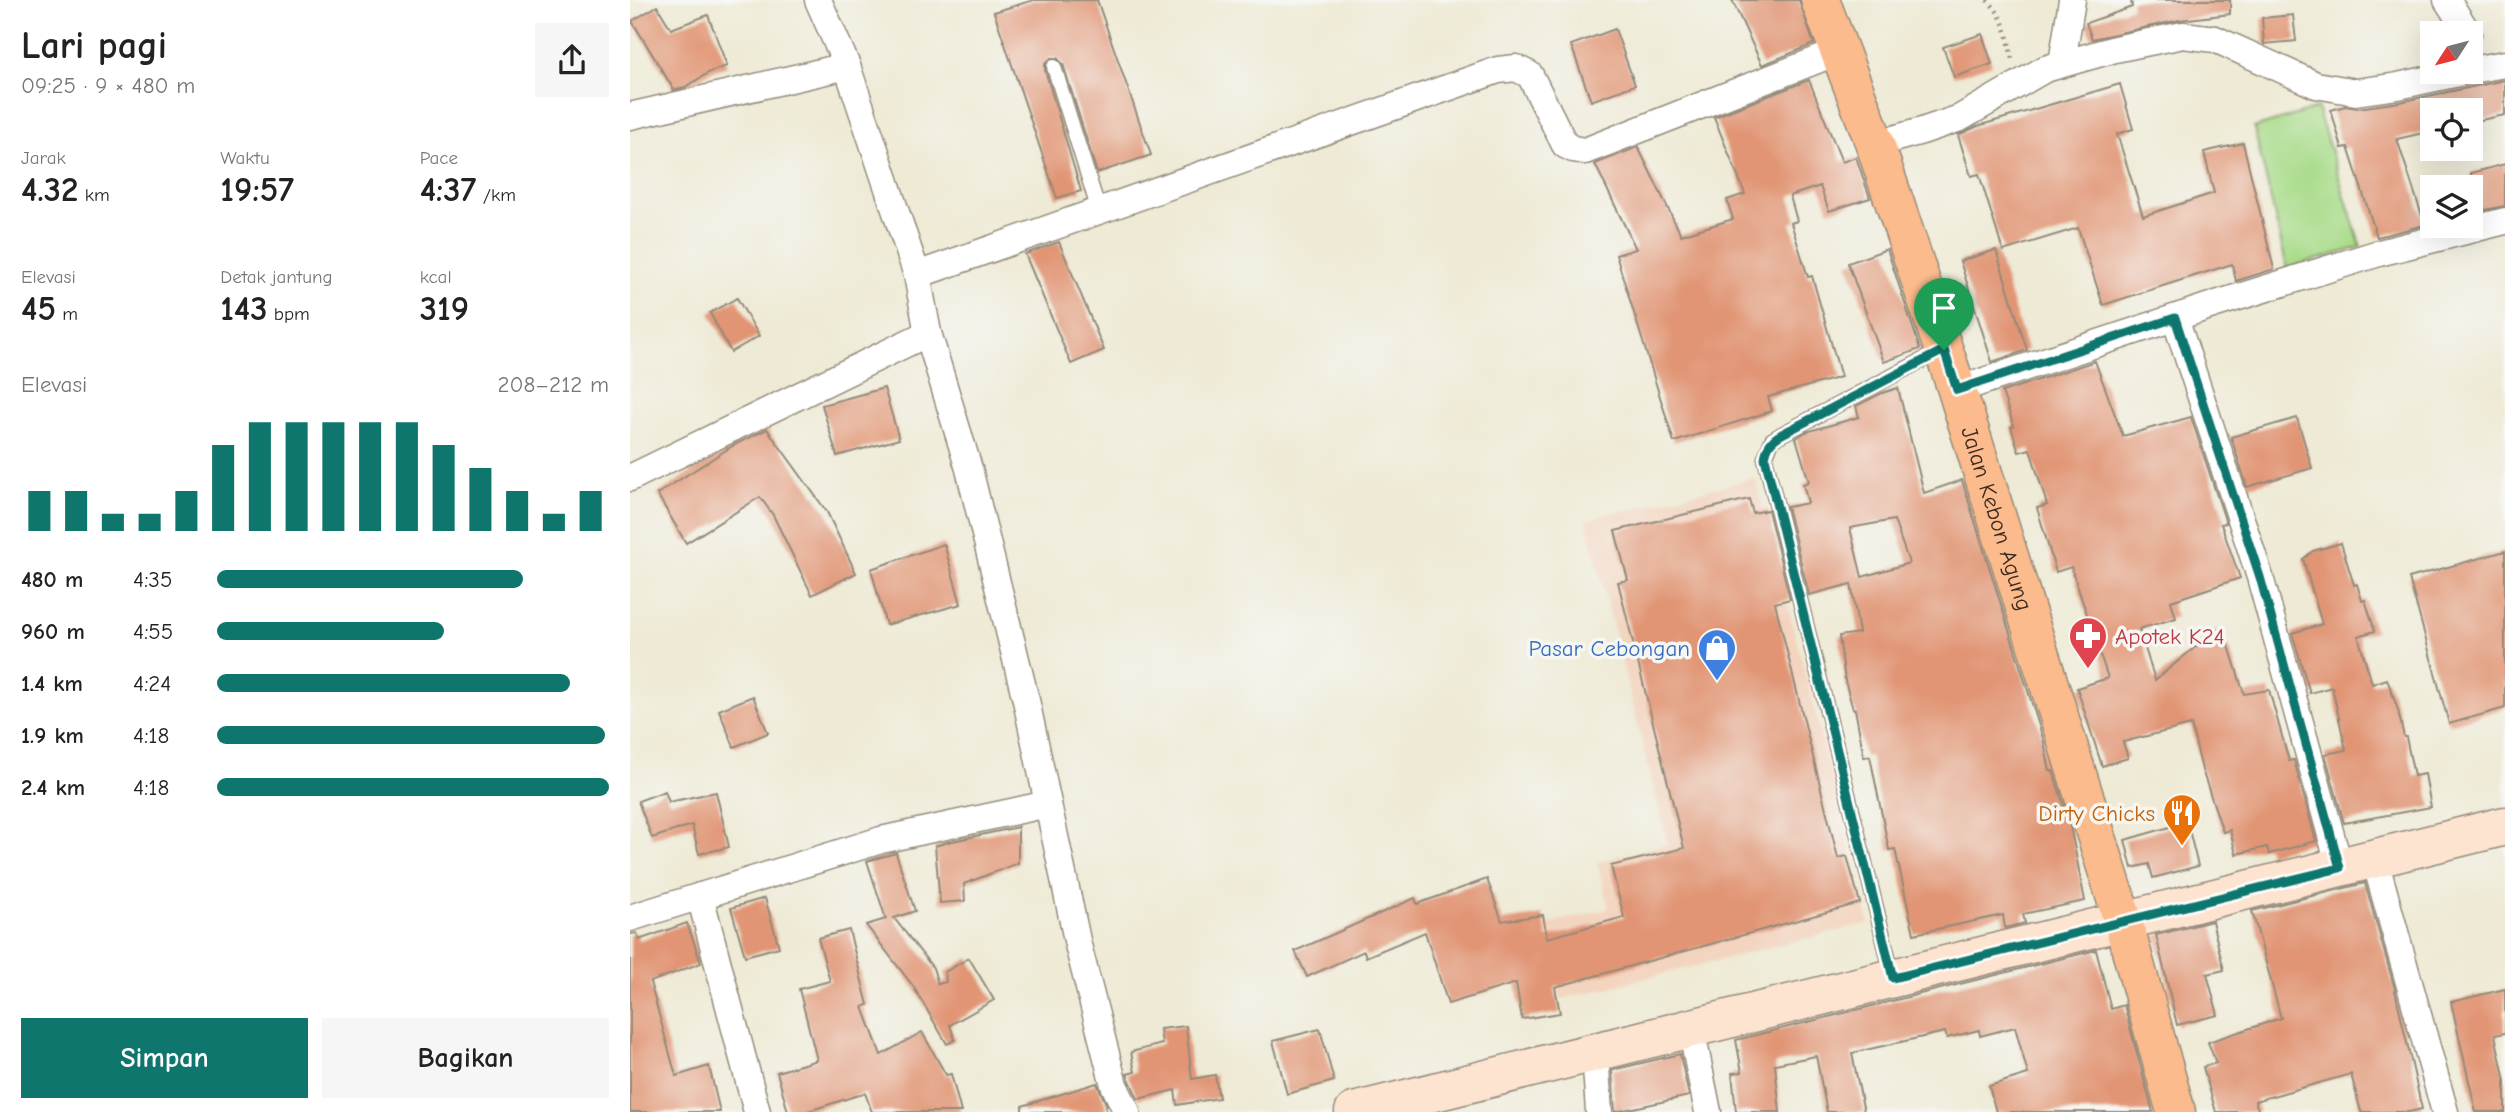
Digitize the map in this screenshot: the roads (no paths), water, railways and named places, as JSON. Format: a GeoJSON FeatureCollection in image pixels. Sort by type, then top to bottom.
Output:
{"type":"FeatureCollection","features":[{"type":"Feature","properties":{"kind":"main road","name":"Jalan Kebon Agung"},"geometry":{"type":"LineString","coordinates":[[1819,0],[1875,144],[1957,390],[2123,921],[2176,1112]]}},
{"type":"Feature","properties":{"kind":"main road"},"geometry":{"type":"LineString","coordinates":[[1354,1112],[2505,826]]}},
{"type":"Feature","properties":{"kind":"street"},"geometry":{"type":"LineString","coordinates":[[818,0],[847,65],[917,275],[928,333],[969,469],[1026,700],[1087,983],[1114,1085],[1127,1112]]}},
{"type":"Feature","properties":{"kind":"street"},"geometry":{"type":"LineString","coordinates":[[2062,63],[2072,0]]}},
{"type":"Feature","properties":{"kind":"street"},"geometry":{"type":"LineString","coordinates":[[2447,0],[2460,21]]}},
{"type":"Feature","properties":{"kind":"street"},"geometry":{"type":"LineString","coordinates":[[1875,144],[1960,118],[2045,69],[2115,49],[2183,34],[2215,39],[2316,85],[2356,92],[2420,81]]}},
{"type":"Feature","properties":{"kind":"street"},"geometry":{"type":"LineString","coordinates":[[917,275],[1498,70],[1516,68],[1530,75],[1565,145],[1585,151],[1839,51]]}},
{"type":"Feature","properties":{"kind":"street"},"geometry":{"type":"LineString","coordinates":[[630,116],[847,65]]}},
{"type":"Feature","properties":{"kind":"street"},"geometry":{"type":"LineString","coordinates":[[1957,390],[2379,253],[2505,221]]}},
{"type":"Feature","properties":{"kind":"street"},"geometry":{"type":"LineString","coordinates":[[2175,318],[2260,577],[2445,1112]]}},
{"type":"Feature","properties":{"kind":"street"},"geometry":{"type":"LineString","coordinates":[[630,478],[928,333]]}},
{"type":"Feature","properties":{"kind":"street"},"geometry":{"type":"LineString","coordinates":[[630,918],[881,840],[1048,804]]}},
{"type":"Feature","properties":{"kind":"street"},"geometry":{"type":"LineString","coordinates":[[700,896],[757,1112]]}},
{"type":"Feature","properties":{"kind":"street"},"geometry":{"type":"LineString","coordinates":[[1691,1028],[1708,1112]]}},
{"type":"Feature","properties":{"kind":"street"},"geometry":{"type":"LineString","coordinates":[[1595,1052],[1599,1112]]}},
{"type":"Feature","properties":{"kind":"lane"},"geometry":{"type":"LineString","coordinates":[[1054,66],[1099,211]]}},
{"type":"Feature","properties":{"kind":"lane"},"geometry":{"type":"LineString","coordinates":[[1893,978],[1765,458],[1772,440],[1944,350]]}},
{"type":"Feature","properties":{"kind":"place","name":"Apotek K24"},"geometry":{"type":"Point","coordinates":[2088,670]}},
{"type":"Feature","properties":{"kind":"place","name":"Pasar Cebongan"},"geometry":{"type":"Point","coordinates":[1717,682]}},
{"type":"Feature","properties":{"kind":"place","name":"Dirty Chicks"},"geometry":{"type":"Point","coordinates":[2182,847]}}]}
